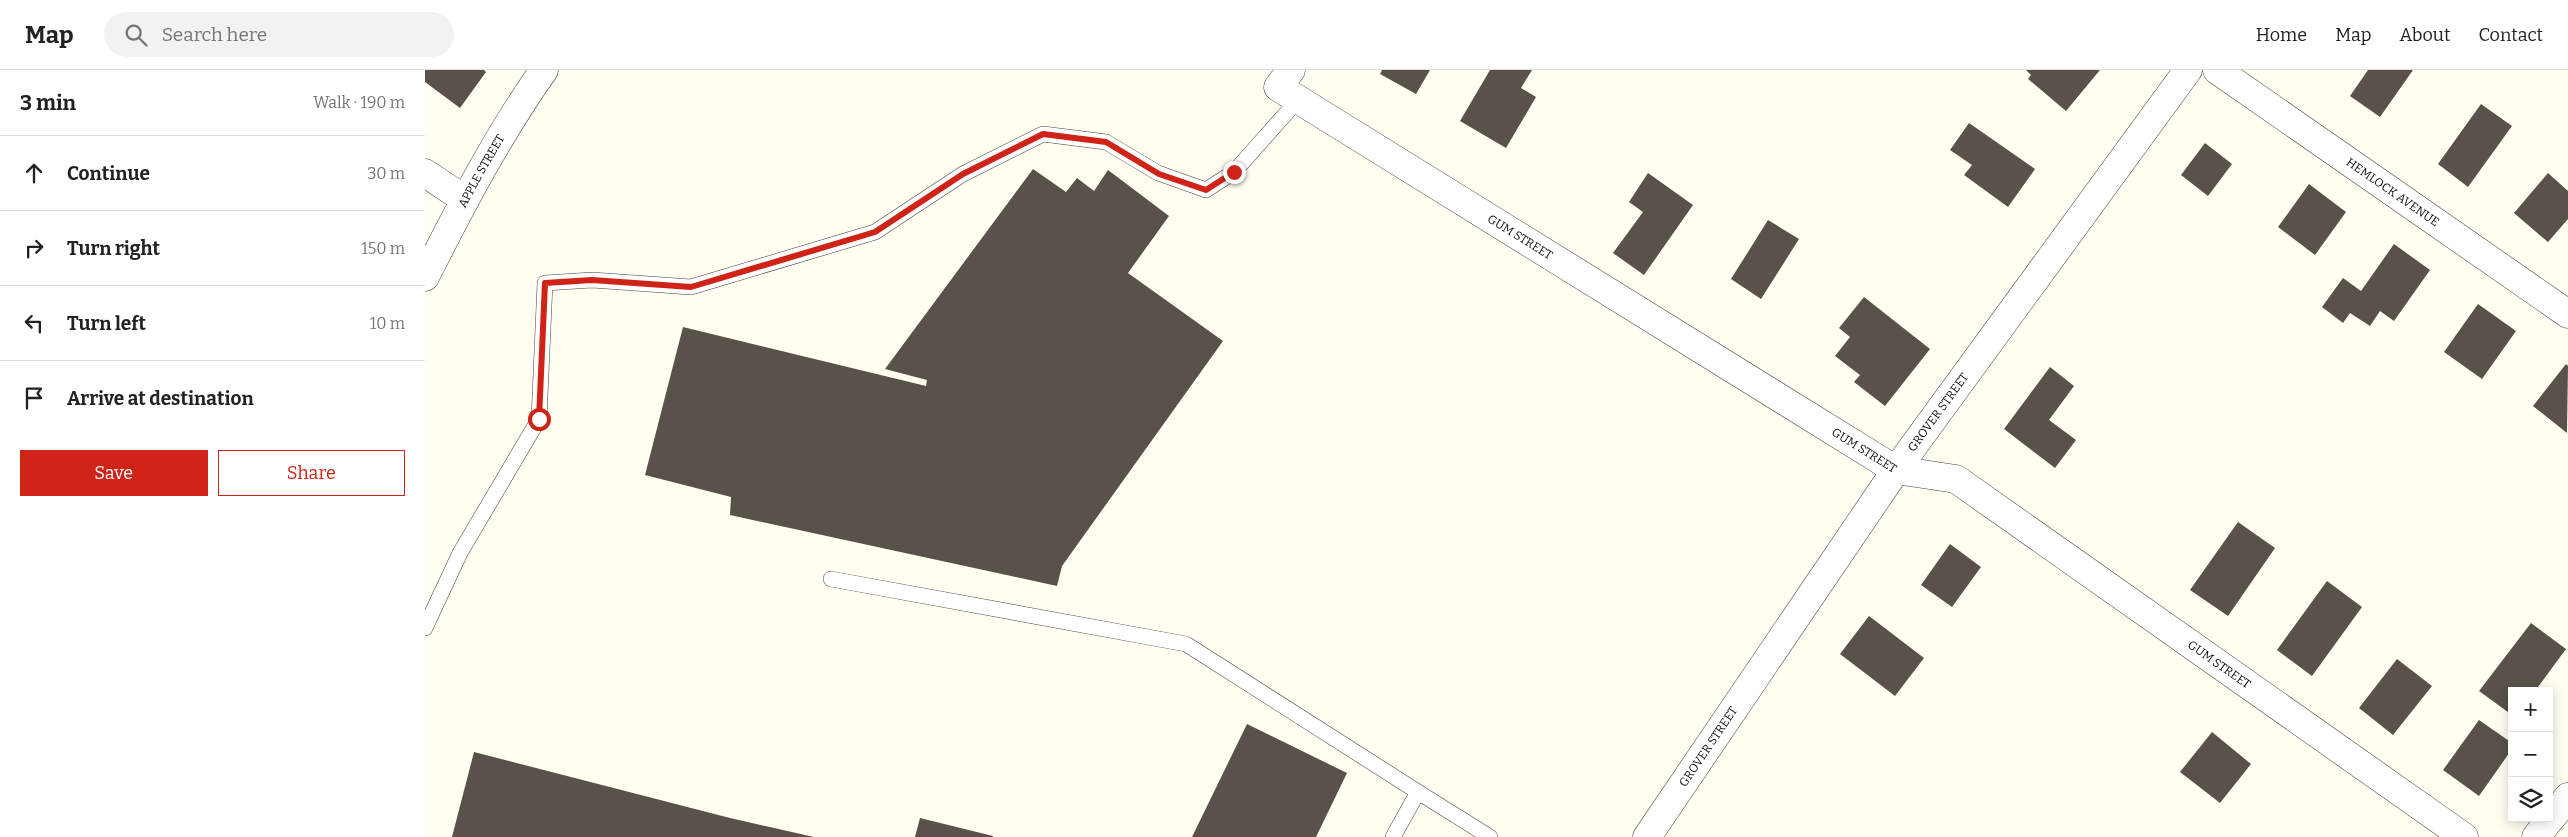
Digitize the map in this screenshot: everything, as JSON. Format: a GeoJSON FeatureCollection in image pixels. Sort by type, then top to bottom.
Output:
{"type":"FeatureCollection","features":[{"type":"Feature","properties":{"kind":"street","name":"APPLE STREET"},"geometry":{"type":"LineString","coordinates":[[425,277],[464,199],[525,97],[544,70]]}},
{"type":"Feature","properties":{"kind":"street","name":"GROVER STREET"},"geometry":{"type":"LineString","coordinates":[[1647,837],[1896,470],[2188,70]]}},
{"type":"Feature","properties":{"kind":"street","name":"HEMLOCK AVENUE"},"geometry":{"type":"LineString","coordinates":[[2217,70],[2568,314]]}},
{"type":"Feature","properties":{"kind":"street","name":"GUM STREET"},"geometry":{"type":"LineString","coordinates":[[1289,86],[1896,470],[1956,479],[2464,837]]}},
{"type":"Feature","properties":{"kind":"street"},"geometry":{"type":"LineString","coordinates":[[425,173],[464,199]]}},
{"type":"Feature","properties":{"kind":"street"},"geometry":{"type":"LineString","coordinates":[[2536,837],[2568,797]]}},
{"type":"Feature","properties":{"kind":"lane"},"geometry":{"type":"LineString","coordinates":[[425,628],[460,553],[539,419],[545,283],[592,280],[691,287],[875,232],[963,174],[1043,134],[1106,142],[1159,174],[1206,190],[1234,172],[1289,86]]}},
{"type":"Feature","properties":{"kind":"lane"},"geometry":{"type":"LineString","coordinates":[[831,578],[1186,644],[1490,837]]}},
{"type":"Feature","properties":{"kind":"lane"},"geometry":{"type":"LineString","coordinates":[[1393,837],[1418,792]]}},
{"type":"Feature","properties":{"kind":"building"},"geometry":{"type":"Polygon","coordinates":[[[425,70],[484,70],[486,72],[460,108],[425,82],[425,70]]]}},
{"type":"Feature","properties":{"kind":"building"},"geometry":{"type":"Polygon","coordinates":[[[1382,70],[1430,70],[1416,94],[1380,74],[1382,70]]]}},
{"type":"Feature","properties":{"kind":"building"},"geometry":{"type":"Polygon","coordinates":[[[1490,70],[1532,70],[1521,88],[1536,97],[1506,148],[1460,121],[1490,70]]]}},
{"type":"Feature","properties":{"kind":"building"},"geometry":{"type":"Polygon","coordinates":[[[2026,70],[2100,70],[2066,111],[2028,79],[2031,75],[2026,70]]]}},
{"type":"Feature","properties":{"kind":"building"},"geometry":{"type":"Polygon","coordinates":[[[2368,70],[2413,70],[2380,117],[2350,96],[2368,70]]]}},
{"type":"Feature","properties":{"kind":"building"},"geometry":{"type":"Polygon","coordinates":[[[2481,104],[2512,126],[2468,187],[2438,164],[2481,104]]]}},
{"type":"Feature","properties":{"kind":"building"},"geometry":{"type":"Polygon","coordinates":[[[1969,123],[2035,169],[2008,207],[1964,175],[1972,165],[1950,150],[1969,123]]]}},
{"type":"Feature","properties":{"kind":"building"},"geometry":{"type":"Polygon","coordinates":[[[2205,143],[2232,164],[2208,196],[2181,175],[2205,143]]]}},
{"type":"Feature","properties":{"kind":"building"},"geometry":{"type":"Polygon","coordinates":[[[1033,169],[1066,192],[1077,178],[1094,191],[1108,170],[1169,216],[1128,273],[1223,341],[1062,566],[1057,586],[730,515],[731,497],[645,475],[683,327],[926,386],[927,380],[885,369],[1033,169]]]}},
{"type":"Feature","properties":{"kind":"building"},"geometry":{"type":"Polygon","coordinates":[[[1648,173],[1693,205],[1644,275],[1613,253],[1643,212],[1629,202],[1648,173]]]}},
{"type":"Feature","properties":{"kind":"building"},"geometry":{"type":"Polygon","coordinates":[[[2548,173],[2568,191],[2568,219],[2548,242],[2514,213],[2548,173]]]}},
{"type":"Feature","properties":{"kind":"building"},"geometry":{"type":"Polygon","coordinates":[[[2309,184],[2346,212],[2315,255],[2278,227],[2309,184]]]}},
{"type":"Feature","properties":{"kind":"building"},"geometry":{"type":"Polygon","coordinates":[[[1768,220],[1799,239],[1761,299],[1731,279],[1768,220]]]}},
{"type":"Feature","properties":{"kind":"building"},"geometry":{"type":"Polygon","coordinates":[[[2394,244],[2430,270],[2394,321],[2380,311],[2370,326],[2350,313],[2343,323],[2322,307],[2343,278],[2361,291],[2394,244]]]}},
{"type":"Feature","properties":{"kind":"building"},"geometry":{"type":"Polygon","coordinates":[[[1864,297],[1930,349],[1885,406],[1854,382],[1860,375],[1835,356],[1850,337],[1839,328],[1864,297]]]}},
{"type":"Feature","properties":{"kind":"building"},"geometry":{"type":"Polygon","coordinates":[[[2478,304],[2516,331],[2482,379],[2444,352],[2478,304]]]}},
{"type":"Feature","properties":{"kind":"building"},"geometry":{"type":"Polygon","coordinates":[[[2566,364],[2568,366],[2567,433],[2533,406],[2566,364]]]}},
{"type":"Feature","properties":{"kind":"building"},"geometry":{"type":"Polygon","coordinates":[[[2050,367],[2074,386],[2049,420],[2076,440],[2055,468],[2004,429],[2050,367]]]}},
{"type":"Feature","properties":{"kind":"building"},"geometry":{"type":"Polygon","coordinates":[[[2238,522],[2275,548],[2228,616],[2190,590],[2238,522]]]}},
{"type":"Feature","properties":{"kind":"building"},"geometry":{"type":"Polygon","coordinates":[[[1950,544],[1981,567],[1952,607],[1921,585],[1950,544]]]}},
{"type":"Feature","properties":{"kind":"building"},"geometry":{"type":"Polygon","coordinates":[[[2327,581],[2362,607],[2312,676],[2277,650],[2327,581]]]}},
{"type":"Feature","properties":{"kind":"building"},"geometry":{"type":"Polygon","coordinates":[[[1869,616],[1924,658],[1895,696],[1840,654],[1869,616]]]}},
{"type":"Feature","properties":{"kind":"building"},"geometry":{"type":"Polygon","coordinates":[[[2531,623],[2566,649],[2538,687],[2508,687],[2508,712],[2479,691],[2531,623]]]}},
{"type":"Feature","properties":{"kind":"building"},"geometry":{"type":"Polygon","coordinates":[[[2397,659],[2432,686],[2393,735],[2359,708],[2397,659]]]}},
{"type":"Feature","properties":{"kind":"building"},"geometry":{"type":"Polygon","coordinates":[[[2479,720],[2508,740],[2508,755],[2479,796],[2443,770],[2479,720]]]}},
{"type":"Feature","properties":{"kind":"building"},"geometry":{"type":"Polygon","coordinates":[[[1247,724],[1347,773],[1316,837],[1192,837],[1247,724]]]}},
{"type":"Feature","properties":{"kind":"building"},"geometry":{"type":"Polygon","coordinates":[[[2212,732],[2251,764],[2220,803],[2180,772],[2212,732]]]}},
{"type":"Feature","properties":{"kind":"building"},"geometry":{"type":"Polygon","coordinates":[[[474,752],[730,818],[814,837],[452,837],[474,752]]]}},
{"type":"Feature","properties":{"kind":"building"},"geometry":{"type":"Polygon","coordinates":[[[920,818],[993,836],[993,837],[915,837],[920,818]]]}},
{"type":"Feature","properties":{"kind":"route"},"geometry":{"type":"LineString","coordinates":[[539,419],[545,283],[592,280],[691,287],[875,232],[963,174],[1043,134],[1106,142],[1159,174],[1206,190],[1234,172]]}}]}
